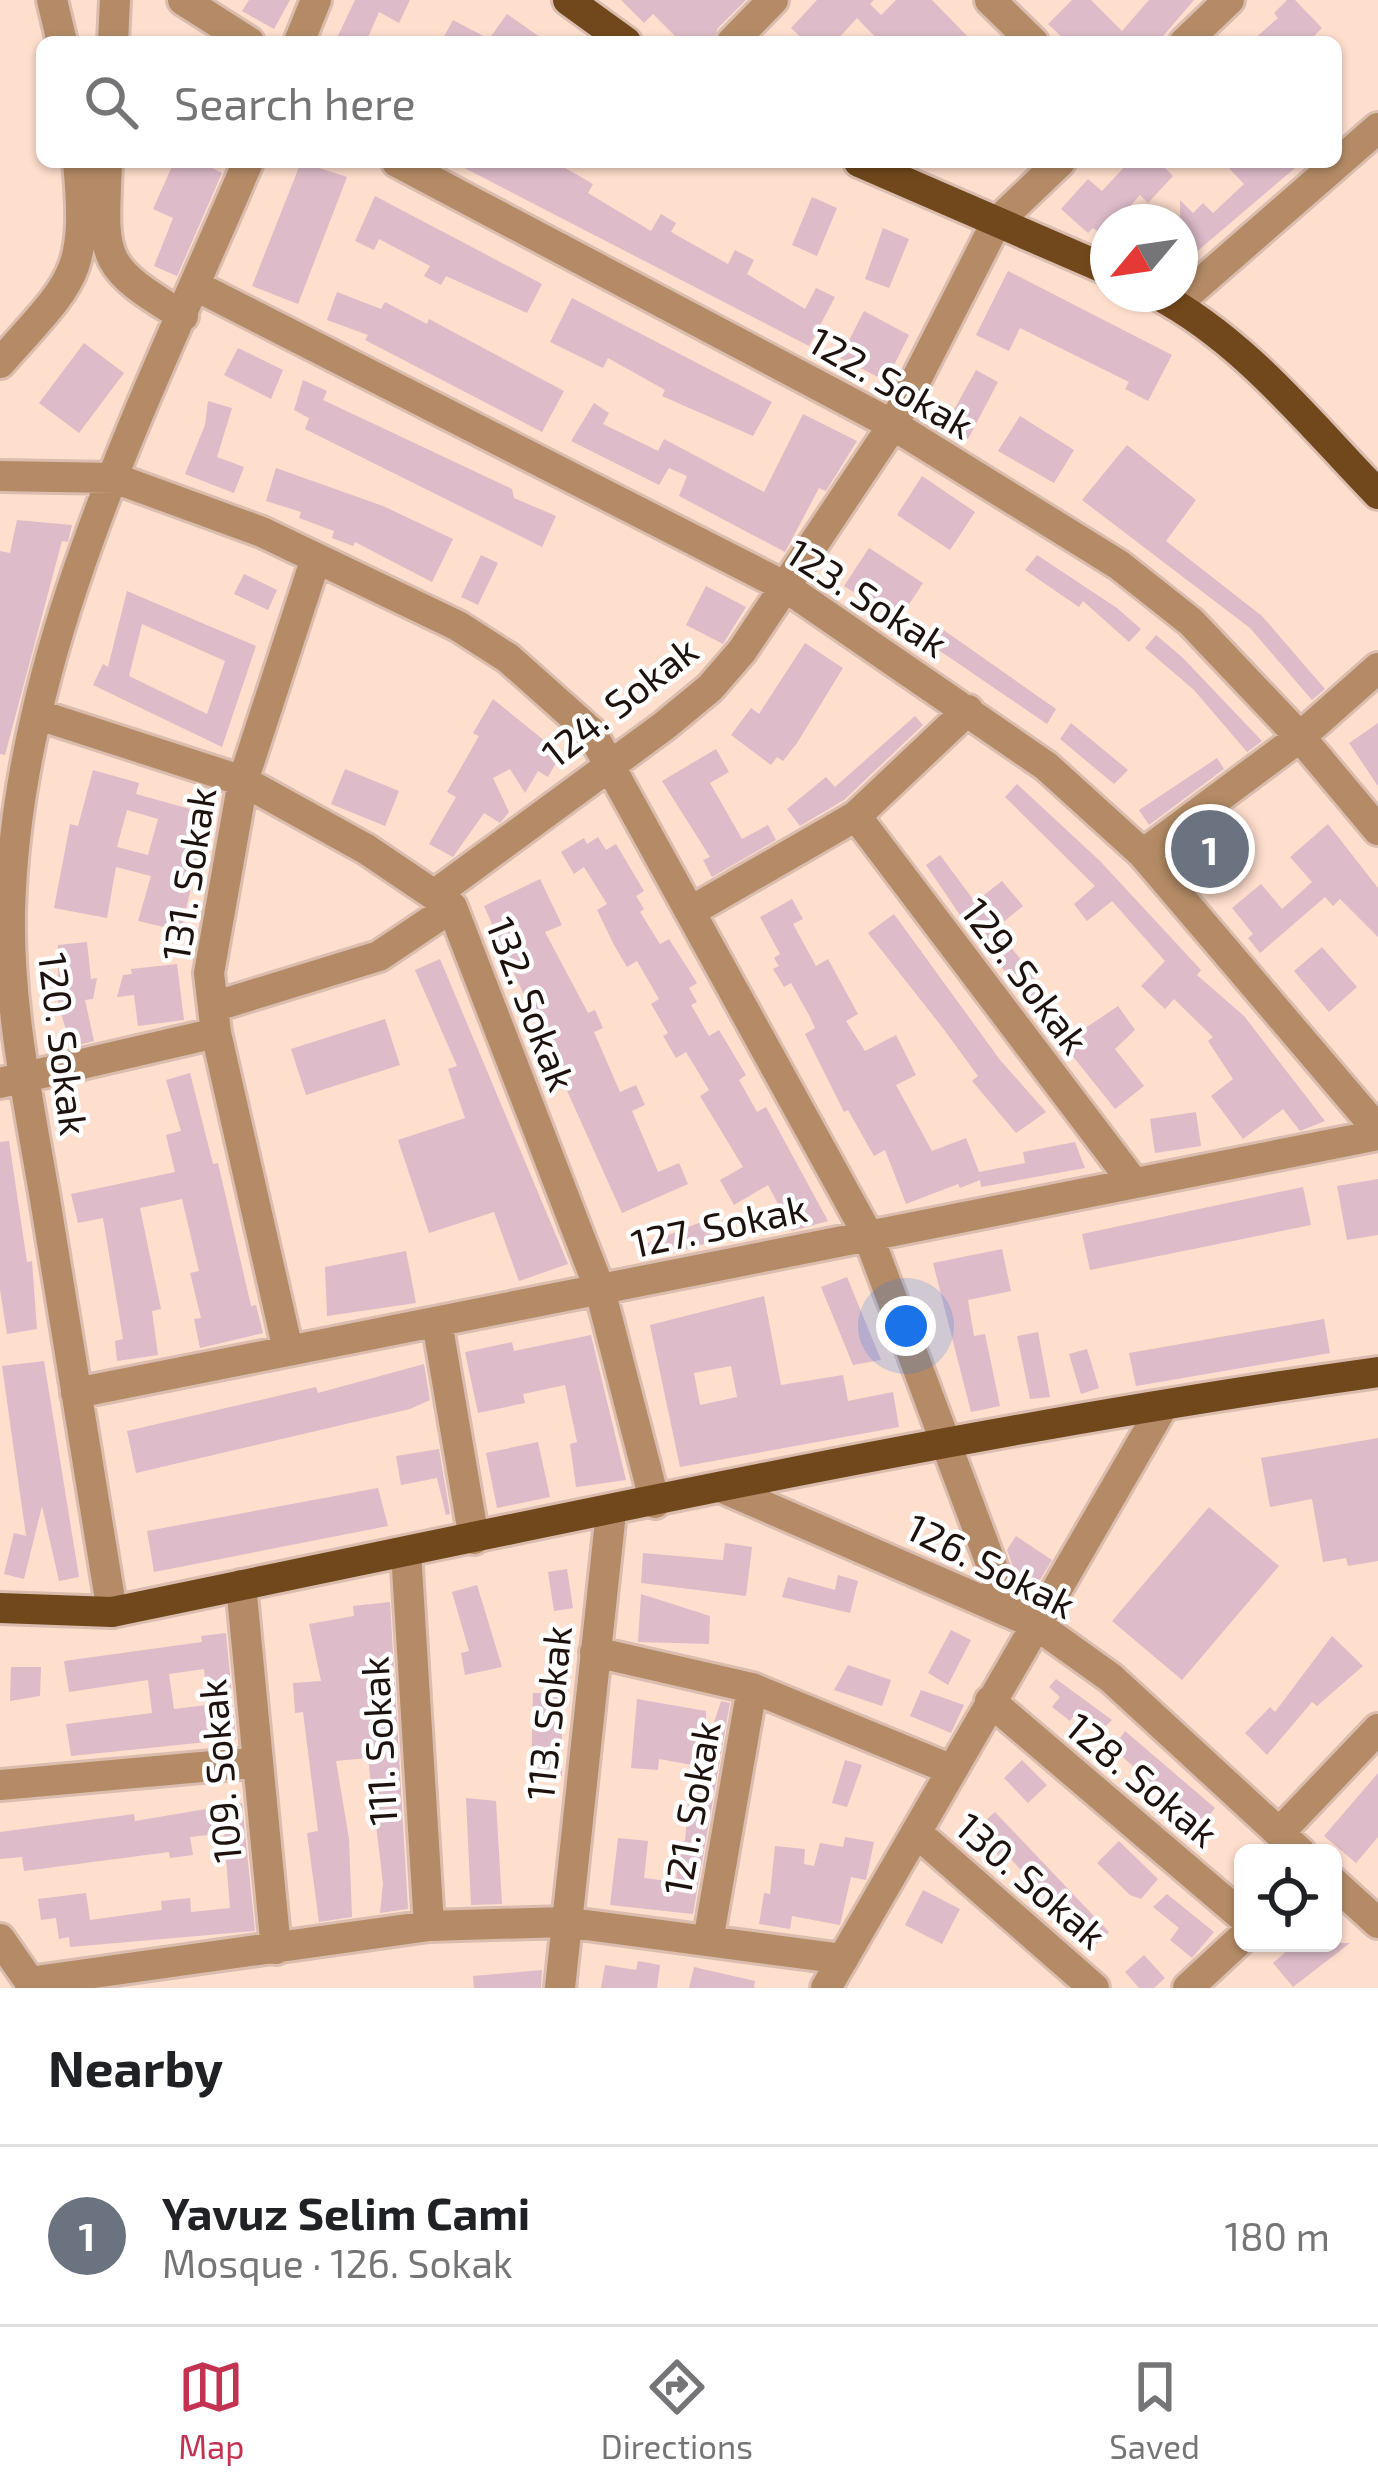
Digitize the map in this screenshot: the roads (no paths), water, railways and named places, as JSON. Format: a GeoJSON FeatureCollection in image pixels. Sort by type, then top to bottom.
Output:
{"type":"FeatureCollection","features":[{"type":"Feature","properties":{"kind":"main road"},"geometry":{"type":"LineString","coordinates":[[569,0],[618,36]]}},
{"type":"Feature","properties":{"kind":"main road"},"geometry":{"type":"LineString","coordinates":[[872,168],[1090,263]]}},
{"type":"Feature","properties":{"kind":"main road"},"geometry":{"type":"LineString","coordinates":[[1182,312],[1269,382],[1378,494]]}},
{"type":"Feature","properties":{"kind":"main road"},"geometry":{"type":"LineString","coordinates":[[0,1608],[112,1612],[950,1445],[1378,1372]]}},
{"type":"Feature","properties":{"kind":"street"},"geometry":{"type":"LineString","coordinates":[[52,0],[61,36]]}},
{"type":"Feature","properties":{"kind":"street"},"geometry":{"type":"LineString","coordinates":[[113,36],[115,0]]}},
{"type":"Feature","properties":{"kind":"street"},"geometry":{"type":"LineString","coordinates":[[183,0],[240,36]]}},
{"type":"Feature","properties":{"kind":"street"},"geometry":{"type":"LineString","coordinates":[[301,36],[316,0]]}},
{"type":"Feature","properties":{"kind":"street"},"geometry":{"type":"LineString","coordinates":[[737,36],[773,0]]}},
{"type":"Feature","properties":{"kind":"street"},"geometry":{"type":"LineString","coordinates":[[990,0],[1028,36]]}},
{"type":"Feature","properties":{"kind":"street"},"geometry":{"type":"LineString","coordinates":[[1191,36],[1229,0]]}},
{"type":"Feature","properties":{"kind":"street"},"geometry":{"type":"LineString","coordinates":[[1342,157],[1378,128]]}},
{"type":"Feature","properties":{"kind":"street"},"geometry":{"type":"LineString","coordinates":[[0,363],[75,271],[82,247],[78,168]]}},
{"type":"Feature","properties":{"kind":"street"},"geometry":{"type":"LineString","coordinates":[[107,168],[110,258],[125,281],[183,316]]}},
{"type":"Feature","properties":{"kind":"street","name":"120. Sokak"},"geometry":{"type":"LineString","coordinates":[[112,1612],[76,1393],[12,1081],[10,906],[39,715],[63,616],[114,478],[245,168]]}},
{"type":"Feature","properties":{"kind":"street","name":"122. Sokak"},"geometry":{"type":"LineString","coordinates":[[409,168],[893,425],[1120,565],[1191,622],[1300,737],[1378,830]]}},
{"type":"Feature","properties":{"kind":"street","name":"124. Sokak"},"geometry":{"type":"LineString","coordinates":[[12,1081],[214,1020],[379,956],[610,760],[710,688],[893,425],[996,224],[1054,168]]}},
{"type":"Feature","properties":{"kind":"street"},"geometry":{"type":"LineString","coordinates":[[1198,273],[1328,168]]}},
{"type":"Feature","properties":{"kind":"street","name":"123. Sokak"},"geometry":{"type":"LineString","coordinates":[[196,286],[784,586],[968,710],[1046,766],[1143,854],[1378,1133]]}},
{"type":"Feature","properties":{"kind":"street"},"geometry":{"type":"LineString","coordinates":[[0,476],[114,478],[316,558],[458,626],[508,658],[591,732],[868,1235],[1022,1617]]}},
{"type":"Feature","properties":{"kind":"street","name":"131. Sokak"},"geometry":{"type":"LineString","coordinates":[[288,1350],[214,1020],[209,974],[243,781],[316,558]]}},
{"type":"Feature","properties":{"kind":"street"},"geometry":{"type":"LineString","coordinates":[[1143,854],[1300,737],[1378,668]]}},
{"type":"Feature","properties":{"kind":"street"},"geometry":{"type":"LineString","coordinates":[[692,910],[856,815],[968,710]]}},
{"type":"Feature","properties":{"kind":"street","name":"132. Sokak"},"geometry":{"type":"LineString","coordinates":[[39,715],[243,781],[366,849],[443,901],[599,1290],[656,1503]]}},
{"type":"Feature","properties":{"kind":"street","name":"129. Sokak"},"geometry":{"type":"LineString","coordinates":[[856,815],[1133,1182]]}},
{"type":"Feature","properties":{"kind":"street","name":"127. Sokak"},"geometry":{"type":"LineString","coordinates":[[76,1393],[1378,1133]]}},
{"type":"Feature","properties":{"kind":"street"},"geometry":{"type":"LineString","coordinates":[[437,1322],[474,1539]]}},
{"type":"Feature","properties":{"kind":"street"},"geometry":{"type":"LineString","coordinates":[[826,1988],[990,1702],[1022,1617],[1162,1406]]}},
{"type":"Feature","properties":{"kind":"street","name":"126. Sokak"},"geometry":{"type":"LineString","coordinates":[[725,1489],[1022,1617],[1111,1678],[1290,1843]]}},
{"type":"Feature","properties":{"kind":"street","name":"113. Sokak"},"geometry":{"type":"LineString","coordinates":[[560,1988],[610,1512]]}},
{"type":"Feature","properties":{"kind":"street","name":"111. Sokak"},"geometry":{"type":"LineString","coordinates":[[406,1552],[429,1926]]}},
{"type":"Feature","properties":{"kind":"street","name":"109. Sokak"},"geometry":{"type":"LineString","coordinates":[[242,1585],[276,1949]]}},
{"type":"Feature","properties":{"kind":"street"},"geometry":{"type":"LineString","coordinates":[[595,1652],[752,1688],[952,1770]]}},
{"type":"Feature","properties":{"kind":"street","name":"121. Sokak"},"geometry":{"type":"LineString","coordinates":[[708,1941],[752,1688]]}},
{"type":"Feature","properties":{"kind":"street","name":"128. Sokak"},"geometry":{"type":"LineString","coordinates":[[990,1702],[1234,1909]]}},
{"type":"Feature","properties":{"kind":"street"},"geometry":{"type":"LineString","coordinates":[[1290,1843],[1378,1730]]}},
{"type":"Feature","properties":{"kind":"street"},"geometry":{"type":"LineString","coordinates":[[0,1785],[258,1762]]}},
{"type":"Feature","properties":{"kind":"street","name":"130. Sokak"},"geometry":{"type":"LineString","coordinates":[[916,1833],[1094,1988]]}},
{"type":"Feature","properties":{"kind":"street"},"geometry":{"type":"LineString","coordinates":[[1342,1890],[1378,1923]]}},
{"type":"Feature","properties":{"kind":"street"},"geometry":{"type":"LineString","coordinates":[[2,1944],[32,1985],[429,1926],[564,1922],[843,1959]]}},
{"type":"Feature","properties":{"kind":"street"},"geometry":{"type":"LineString","coordinates":[[1188,1988],[1234,1945]]}},
{"type":"Feature","properties":{"kind":"place","name":"Yavuz Selim Cami"},"geometry":{"type":"Point","coordinates":[1210,849]}}]}
